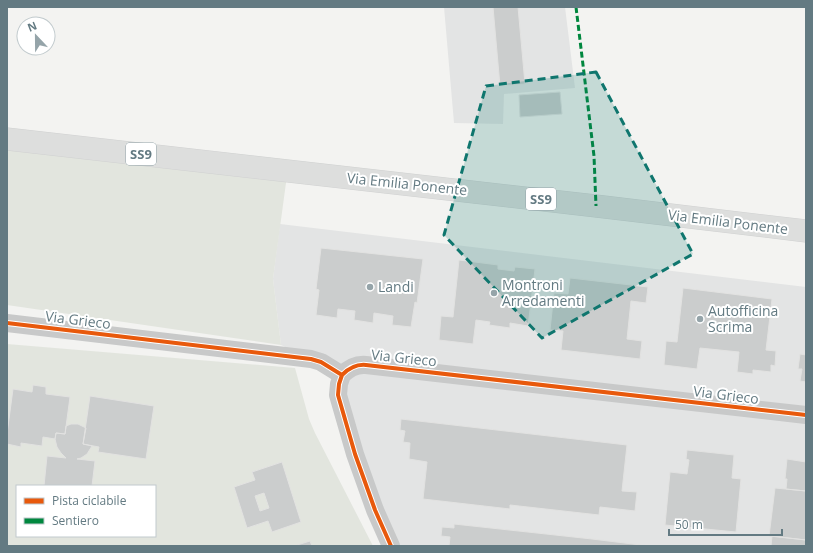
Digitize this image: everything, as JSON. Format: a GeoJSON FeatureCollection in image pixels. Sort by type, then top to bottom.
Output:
{"type":"FeatureCollection","features":[{"type":"Feature","properties":{"kind":"main road","name":"Via Emilia Ponente"},"geometry":{"type":"LineString","coordinates":[[7,139],[557,201],[806,231]]}},
{"type":"Feature","properties":{"kind":"street","name":"Via Grieco"},"geometry":{"type":"LineString","coordinates":[[7,323],[311,359],[321,362],[342,376],[348,369],[360,364],[806,416]]}},
{"type":"Feature","properties":{"kind":"street"},"geometry":{"type":"LineString","coordinates":[[342,376],[339,384],[338,395],[355,454],[375,510],[391,546]]}},
{"type":"Feature","properties":{"kind":"highlighted area"},"geometry":{"type":"Polygon","coordinates":[[[596,72],[693,254],[542,338],[444,235],[486,86],[596,72]]]}},
{"type":"Feature","properties":{"kind":"shaded area"},"geometry":{"type":"Polygon","coordinates":[[[444,7],[565,7],[575,88],[504,94],[503,124],[454,123],[444,7]]]}},
{"type":"Feature","properties":{"kind":"shaded area"},"geometry":{"type":"Polygon","coordinates":[[[7,137],[288,168],[273,279],[281,345],[7,305],[7,137]]]}},
{"type":"Feature","properties":{"kind":"shaded area"},"geometry":{"type":"Polygon","coordinates":[[[280,224],[806,287],[806,546],[393,546],[349,415],[342,376],[281,345],[273,279],[280,224]]]}},
{"type":"Feature","properties":{"kind":"shaded area"},"geometry":{"type":"Polygon","coordinates":[[[7,344],[295,368],[309,419],[315,433],[373,546],[7,546],[7,344]]]}},
{"type":"Feature","properties":{"kind":"building"},"geometry":{"type":"Polygon","coordinates":[[[493,7],[518,7],[525,84],[500,86],[493,7]]]}},
{"type":"Feature","properties":{"kind":"building"},"geometry":{"type":"Polygon","coordinates":[[[560,92],[562,114],[520,117],[519,95],[560,92]]]}},
{"type":"Feature","properties":{"kind":"building"},"geometry":{"type":"Polygon","coordinates":[[[321,248],[423,259],[417,303],[415,302],[411,327],[392,325],[393,316],[374,313],[373,323],[354,320],[355,311],[338,309],[337,318],[316,315],[319,290],[316,289],[321,248]]]}},
{"type":"Feature","properties":{"kind":"building"},"geometry":{"type":"Polygon","coordinates":[[[459,260],[498,265],[498,269],[514,271],[515,267],[535,269],[528,326],[510,323],[510,328],[489,325],[490,322],[476,320],[473,344],[439,340],[441,316],[453,317],[459,260]]]}},
{"type":"Feature","properties":{"kind":"building"},"geometry":{"type":"Polygon","coordinates":[[[570,278],[648,287],[646,303],[631,301],[627,339],[642,341],[640,359],[561,350],[563,331],[550,330],[554,293],[568,294],[570,278]]]}},
{"type":"Feature","properties":{"kind":"building"},"geometry":{"type":"Polygon","coordinates":[[[683,288],[772,299],[766,350],[776,351],[775,366],[771,365],[771,372],[753,370],[753,374],[737,372],[739,352],[700,348],[697,369],[664,365],[666,341],[677,342],[683,288]]]}},
{"type":"Feature","properties":{"kind":"building"},"geometry":{"type":"Polygon","coordinates":[[[800,354],[806,355],[806,382],[800,381],[802,369],[798,369],[800,354]]]}},
{"type":"Feature","properties":{"kind":"building"},"geometry":{"type":"Polygon","coordinates":[[[33,385],[46,387],[46,394],[70,397],[65,434],[56,433],[55,439],[43,437],[42,446],[21,443],[21,447],[7,444],[13,389],[32,392],[33,385]]]}},
{"type":"Feature","properties":{"kind":"building"},"geometry":{"type":"Polygon","coordinates":[[[90,396],[154,406],[146,459],[98,452],[99,447],[83,444],[90,396]]]}},
{"type":"Feature","properties":{"kind":"building"},"geometry":{"type":"Polygon","coordinates":[[[401,419],[627,445],[622,491],[637,492],[635,511],[600,507],[599,515],[510,505],[510,509],[423,499],[427,462],[409,459],[410,443],[403,442],[405,431],[400,430],[401,419]]]}},
{"type":"Feature","properties":{"kind":"building"},"geometry":{"type":"Polygon","coordinates":[[[78,424],[86,428],[83,444],[92,446],[87,454],[77,459],[95,461],[92,485],[44,485],[47,456],[66,458],[57,447],[55,439],[56,433],[65,434],[66,426],[78,424]]]}},
{"type":"Feature","properties":{"kind":"building"},"geometry":{"type":"Polygon","coordinates":[[[687,450],[734,455],[732,478],[741,479],[736,532],[665,525],[670,472],[687,474],[689,460],[686,459],[687,450]]]}},
{"type":"Feature","properties":{"kind":"building"},"geometry":{"type":"Polygon","coordinates":[[[787,459],[806,462],[806,491],[786,489],[787,479],[785,479],[787,459]]]}},
{"type":"Feature","properties":{"kind":"building"},"geometry":{"type":"Polygon","coordinates":[[[282,462],[301,522],[272,532],[268,521],[247,528],[234,487],[255,480],[252,472],[282,462]],[[264,493],[255,496],[260,511],[269,508],[264,493]]]}},
{"type":"Feature","properties":{"kind":"building"},"geometry":{"type":"Polygon","coordinates":[[[775,488],[806,491],[806,540],[769,536],[775,488]]]}},
{"type":"Feature","properties":{"kind":"building"},"geometry":{"type":"Polygon","coordinates":[[[454,524],[649,546],[449,546],[450,537],[441,536],[442,527],[454,528],[454,524]]]}},
{"type":"Feature","properties":{"kind":"building"},"geometry":{"type":"Polygon","coordinates":[[[772,536],[806,540],[806,546],[771,546],[772,536]]]}},
{"type":"Feature","properties":{"kind":"building"},"geometry":{"type":"Polygon","coordinates":[[[310,541],[312,546],[294,546],[310,541]]]}},
{"type":"Feature","properties":{"kind":"marked path"},"geometry":{"type":"LineString","coordinates":[[576,7],[594,156],[596,206]]}},
{"type":"Feature","properties":{"kind":"cycle path"},"geometry":{"type":"LineString","coordinates":[[7,323],[311,359],[321,362],[342,375],[353,367],[366,365],[806,415]]}},
{"type":"Feature","properties":{"kind":"cycle path"},"geometry":{"type":"LineString","coordinates":[[342,375],[338,395],[355,454],[375,510],[391,546]]}},
{"type":"Feature","properties":{"kind":"place","name":"Landi"},"geometry":{"type":"Point","coordinates":[370,287]}},
{"type":"Feature","properties":{"kind":"place","name":"Montroni Arredamenti"},"geometry":{"type":"Point","coordinates":[494,293]}},
{"type":"Feature","properties":{"kind":"place","name":"Autofficina Scrima"},"geometry":{"type":"Point","coordinates":[700,319]}}]}
